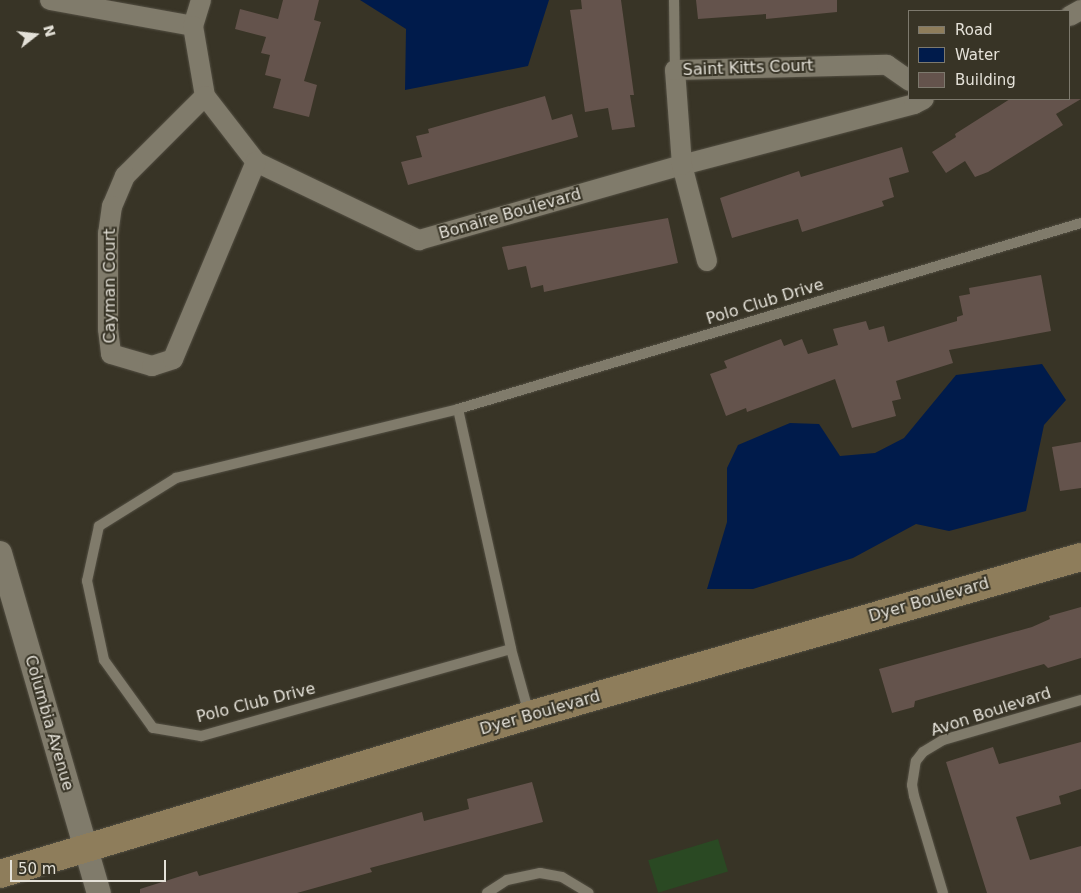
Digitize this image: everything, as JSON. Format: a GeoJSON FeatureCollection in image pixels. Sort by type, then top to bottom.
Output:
{"type":"FeatureCollection","features":[{"type":"Feature","properties":{"kind":"main road","name":"Dyer Boulevard"},"geometry":{"type":"LineString","coordinates":[[0,874],[530,715],[1081,557]]}},
{"type":"Feature","properties":{"kind":"street"},"geometry":{"type":"LineString","coordinates":[[50,0],[193,26]]}},
{"type":"Feature","properties":{"kind":"street","name":"Bonaire Boulevard"},"geometry":{"type":"LineString","coordinates":[[201,0],[193,26],[205,96],[256,162],[419,240],[682,165],[914,104],[922,100]]}},
{"type":"Feature","properties":{"kind":"street","name":"Saint Kitts Court"},"geometry":{"type":"LineString","coordinates":[[707,261],[682,165],[675,70],[887,64],[908,80]]}},
{"type":"Feature","properties":{"kind":"street","name":"Cayman Court"},"geometry":{"type":"LineString","coordinates":[[205,96],[125,176],[112,206],[108,232],[111,354],[152,366],[173,359],[256,162]]}},
{"type":"Feature","properties":{"kind":"street","name":"Columbia Avenue"},"geometry":{"type":"LineString","coordinates":[[0,552],[99,893]]}},
{"type":"Feature","properties":{"kind":"lane"},"geometry":{"type":"LineString","coordinates":[[674,0],[675,70]]}},
{"type":"Feature","properties":{"kind":"lane","name":"Polo Club Drive"},"geometry":{"type":"LineString","coordinates":[[510,649],[201,736],[153,728],[104,661],[87,581],[99,526],[176,478],[458,409],[1081,223]]}},
{"type":"Feature","properties":{"kind":"lane"},"geometry":{"type":"LineString","coordinates":[[458,409],[510,649],[530,715]]}},
{"type":"Feature","properties":{"kind":"lane","name":"Avon Boulevard"},"geometry":{"type":"LineString","coordinates":[[943,893],[914,796],[912,785],[916,761],[923,752],[943,740],[1081,700]]}},
{"type":"Feature","properties":{"kind":"lane"},"geometry":{"type":"LineString","coordinates":[[487,893],[507,880],[529,874],[551,874],[581,886],[590,893]]}},
{"type":"Feature","properties":{"kind":"green space"},"geometry":{"type":"Polygon","coordinates":[[[718,839],[728,872],[658,893],[648,860],[718,839]]]}},
{"type":"Feature","properties":{"kind":"water"},"geometry":{"type":"Polygon","coordinates":[[[360,0],[549,0],[528,66],[405,90],[406,29],[360,0]]]}},
{"type":"Feature","properties":{"kind":"water"},"geometry":{"type":"Polygon","coordinates":[[[1042,364],[1066,400],[1044,425],[1026,511],[949,531],[916,524],[853,558],[753,589],[707,589],[727,522],[727,468],[738,445],[790,423],[819,424],[840,456],[875,453],[904,438],[956,375],[1042,364]]]}},
{"type":"Feature","properties":{"kind":"building"},"geometry":{"type":"Polygon","coordinates":[[[283,0],[319,0],[314,20],[321,22],[304,81],[317,85],[309,117],[273,108],[281,79],[265,75],[270,55],[261,53],[266,37],[235,29],[240,9],[278,19],[283,0]]]}},
{"type":"Feature","properties":{"kind":"building"},"geometry":{"type":"Polygon","coordinates":[[[581,0],[621,0],[634,95],[630,95],[635,127],[612,130],[608,108],[585,112],[570,10],[582,9],[581,0]]]}},
{"type":"Feature","properties":{"kind":"building"},"geometry":{"type":"Polygon","coordinates":[[[696,0],[837,0],[837,12],[766,19],[766,14],[698,19],[696,0]]]}},
{"type":"Feature","properties":{"kind":"building"},"geometry":{"type":"Polygon","coordinates":[[[545,96],[552,120],[572,114],[578,137],[408,185],[401,162],[422,157],[416,136],[429,133],[428,129],[545,96]]]}},
{"type":"Feature","properties":{"kind":"building"},"geometry":{"type":"Polygon","coordinates":[[[1081,99],[1056,114],[1063,125],[988,172],[975,177],[965,161],[946,173],[932,152],[956,137],[955,134],[1008,100],[1081,99]]]}},
{"type":"Feature","properties":{"kind":"building"},"geometry":{"type":"Polygon","coordinates":[[[902,147],[909,172],[889,178],[894,197],[882,201],[884,206],[802,232],[798,219],[732,238],[720,198],[799,171],[801,177],[902,147]]]}},
{"type":"Feature","properties":{"kind":"building"},"geometry":{"type":"Polygon","coordinates":[[[668,218],[678,263],[544,292],[543,285],[531,288],[526,266],[508,270],[502,247],[668,218]]]}},
{"type":"Feature","properties":{"kind":"building"},"geometry":{"type":"Polygon","coordinates":[[[1041,275],[1051,331],[949,350],[953,363],[896,381],[901,399],[892,401],[896,416],[852,428],[835,379],[747,412],[746,408],[726,416],[710,374],[727,368],[724,361],[781,339],[784,346],[802,339],[808,354],[838,345],[833,329],[866,321],[869,330],[884,326],[888,342],[957,321],[957,317],[963,315],[959,296],[970,294],[969,288],[1041,275]]]}},
{"type":"Feature","properties":{"kind":"building"},"geometry":{"type":"Polygon","coordinates":[[[1081,442],[1081,488],[1060,491],[1052,447],[1081,442]]]}},
{"type":"Feature","properties":{"kind":"building"},"geometry":{"type":"Polygon","coordinates":[[[1081,607],[1081,658],[1048,668],[1044,664],[915,701],[914,707],[892,713],[879,669],[1032,627],[1050,619],[1049,616],[1081,607]]]}},
{"type":"Feature","properties":{"kind":"building"},"geometry":{"type":"Polygon","coordinates":[[[1081,742],[1081,789],[1059,796],[1061,804],[1016,817],[1030,860],[1081,846],[1081,893],[987,893],[946,762],[993,747],[999,764],[1081,742]]]}},
{"type":"Feature","properties":{"kind":"building"},"geometry":{"type":"Polygon","coordinates":[[[532,782],[543,822],[370,868],[372,872],[297,893],[140,893],[140,889],[197,871],[199,876],[422,812],[424,821],[469,809],[467,799],[532,782]]]}}]}
